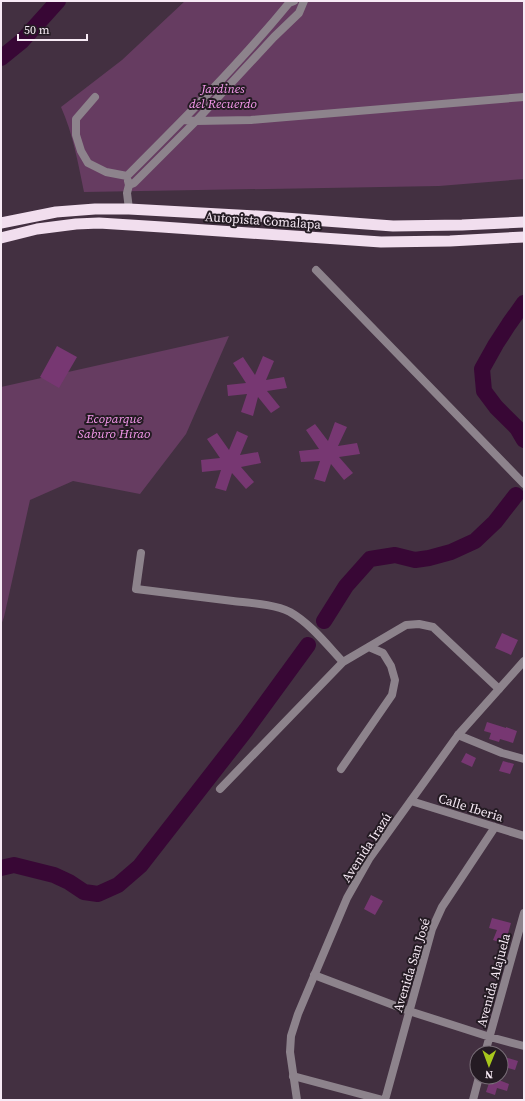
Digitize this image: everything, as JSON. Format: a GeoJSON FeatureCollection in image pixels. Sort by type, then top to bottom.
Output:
{"type":"FeatureCollection","features":[{"type":"Feature","properties":{"kind":"highway","name":"Autopista Comalapa"},"geometry":{"type":"LineString","coordinates":[[1,223],[56,212],[94,209],[129,209],[393,226],[524,222]]}},
{"type":"Feature","properties":{"kind":"highway","name":"Autopista Comalapa"},"geometry":{"type":"LineString","coordinates":[[1,238],[37,229],[76,224],[186,228],[381,242],[450,241],[524,237]]}},
{"type":"Feature","properties":{"kind":"street"},"geometry":{"type":"LineString","coordinates":[[127,176],[183,120],[267,30],[290,3],[294,1]]}},
{"type":"Feature","properties":{"kind":"street"},"geometry":{"type":"LineString","coordinates":[[129,185],[134,183],[196,121],[298,13],[304,1]]}},
{"type":"Feature","properties":{"kind":"street"},"geometry":{"type":"LineString","coordinates":[[95,97],[76,119],[76,135],[81,151],[88,163],[106,172],[127,176]]}},
{"type":"Feature","properties":{"kind":"street"},"geometry":{"type":"LineString","coordinates":[[183,120],[251,120],[524,97]]}},
{"type":"Feature","properties":{"kind":"street"},"geometry":{"type":"LineString","coordinates":[[127,176],[129,185],[127,193],[129,209]]}},
{"type":"Feature","properties":{"kind":"street"},"geometry":{"type":"LineString","coordinates":[[316,270],[524,484]]}},
{"type":"Feature","properties":{"kind":"street"},"geometry":{"type":"LineString","coordinates":[[141,553],[136,589],[277,607],[289,612],[302,621],[344,662]]}},
{"type":"Feature","properties":{"kind":"street"},"geometry":{"type":"LineString","coordinates":[[220,789],[344,662],[406,625],[419,624],[433,627],[499,688]]}},
{"type":"Feature","properties":{"kind":"street"},"geometry":{"type":"LineString","coordinates":[[341,769],[392,695],[395,680],[391,666],[383,653],[368,647]]}},
{"type":"Feature","properties":{"kind":"street","name":"Avenida Irazú"},"geometry":{"type":"LineString","coordinates":[[297,1100],[290,1052],[292,1036],[298,1014],[347,898],[369,859],[458,736],[524,661]]}},
{"type":"Feature","properties":{"kind":"street"},"geometry":{"type":"LineString","coordinates":[[458,736],[502,753],[524,759]]}},
{"type":"Feature","properties":{"kind":"street","name":"Calle Iberia"},"geometry":{"type":"LineString","coordinates":[[411,802],[524,836]]}},
{"type":"Feature","properties":{"kind":"street","name":"Avenida San José"},"geometry":{"type":"LineString","coordinates":[[384,1100],[432,929],[442,907],[495,827]]}},
{"type":"Feature","properties":{"kind":"street","name":"Avenida Alajuela"},"geometry":{"type":"LineString","coordinates":[[488,1045],[524,913]]}},
{"type":"Feature","properties":{"kind":"street"},"geometry":{"type":"LineString","coordinates":[[314,975],[409,1011],[490,1037],[524,1046]]}},
{"type":"Feature","properties":{"kind":"street"},"geometry":{"type":"LineString","coordinates":[[293,1076],[384,1100]]}},
{"type":"Feature","properties":{"kind":"street"},"geometry":{"type":"LineString","coordinates":[[473,1100],[477,1085]]}},
{"type":"Feature","properties":{"kind":"green space","name":"Jardines del Recuerdo"},"geometry":{"type":"Polygon","coordinates":[[[185,1],[524,1],[524,179],[439,186],[84,192],[72,138],[61,107],[122,60],[185,1]]]}},
{"type":"Feature","properties":{"kind":"green space","name":"Ecoparque Saburo Hirao"},"geometry":{"type":"Polygon","coordinates":[[[229,336],[186,434],[140,494],[73,481],[30,500],[1,625],[1,387],[229,336]]]}},
{"type":"Feature","properties":{"kind":"building"},"geometry":{"type":"Polygon","coordinates":[[[57,346],[77,357],[59,388],[40,377],[57,346]]]}},
{"type":"Feature","properties":{"kind":"building"},"geometry":{"type":"Polygon","coordinates":[[[263,356],[274,361],[266,380],[284,377],[287,388],[267,391],[280,407],[271,413],[258,397],[253,416],[241,412],[247,394],[228,396],[227,385],[246,383],[233,363],[243,357],[255,375],[263,356]]]}},
{"type":"Feature","properties":{"kind":"building"},"geometry":{"type":"Polygon","coordinates":[[[335,422],[347,427],[338,446],[357,443],[360,454],[339,457],[353,473],[344,480],[331,464],[325,482],[314,479],[320,461],[301,462],[299,451],[319,449],[306,430],[315,424],[328,441],[335,422]]]}},
{"type":"Feature","properties":{"kind":"building"},"geometry":{"type":"Polygon","coordinates":[[[237,431],[248,436],[240,455],[258,452],[261,463],[241,467],[254,482],[246,489],[232,473],[226,491],[215,488],[221,470],[202,472],[201,460],[220,458],[207,439],[217,433],[229,450],[237,431]]]}},
{"type":"Feature","properties":{"kind":"building"},"geometry":{"type":"Polygon","coordinates":[[[502,633],[518,640],[511,655],[495,648],[502,633]]]}},
{"type":"Feature","properties":{"kind":"building"},"geometry":{"type":"Polygon","coordinates":[[[487,722],[517,731],[513,743],[500,739],[499,742],[489,739],[491,733],[484,731],[487,722]]]}},
{"type":"Feature","properties":{"kind":"building"},"geometry":{"type":"Polygon","coordinates":[[[466,753],[476,758],[472,767],[461,762],[466,753]]]}},
{"type":"Feature","properties":{"kind":"building"},"geometry":{"type":"Polygon","coordinates":[[[503,761],[514,764],[510,774],[499,771],[503,761]]]}},
{"type":"Feature","properties":{"kind":"building"},"geometry":{"type":"Polygon","coordinates":[[[371,895],[383,901],[375,915],[364,909],[371,895]]]}},
{"type":"Feature","properties":{"kind":"building"},"geometry":{"type":"Polygon","coordinates":[[[492,918],[511,923],[505,944],[493,940],[497,930],[489,928],[492,918]]]}},
{"type":"Feature","properties":{"kind":"building"},"geometry":{"type":"Polygon","coordinates":[[[509,1058],[518,1061],[515,1070],[509,1068],[509,1058]]]}},
{"type":"Feature","properties":{"kind":"building"},"geometry":{"type":"Polygon","coordinates":[[[488,1085],[509,1085],[507,1091],[497,1088],[495,1095],[486,1092],[488,1085]]]}},
{"type":"Feature","properties":{"kind":"waterway"},"geometry":{"type":"LineString","coordinates":[[1,58],[22,41],[58,1]]}},
{"type":"Feature","properties":{"kind":"waterway"},"geometry":{"type":"LineString","coordinates":[[524,303],[496,344],[482,369],[484,391],[496,407],[517,428],[524,440]]}},
{"type":"Feature","properties":{"kind":"waterway"},"geometry":{"type":"LineString","coordinates":[[324,621],[346,586],[370,559],[395,555],[415,560],[451,552],[475,541],[495,522],[516,495]]}},
{"type":"Feature","properties":{"kind":"waterway"},"geometry":{"type":"LineString","coordinates":[[1,868],[14,865],[54,875],[69,882],[84,892],[98,894],[118,885],[140,866],[246,730],[308,645]]}}]}
